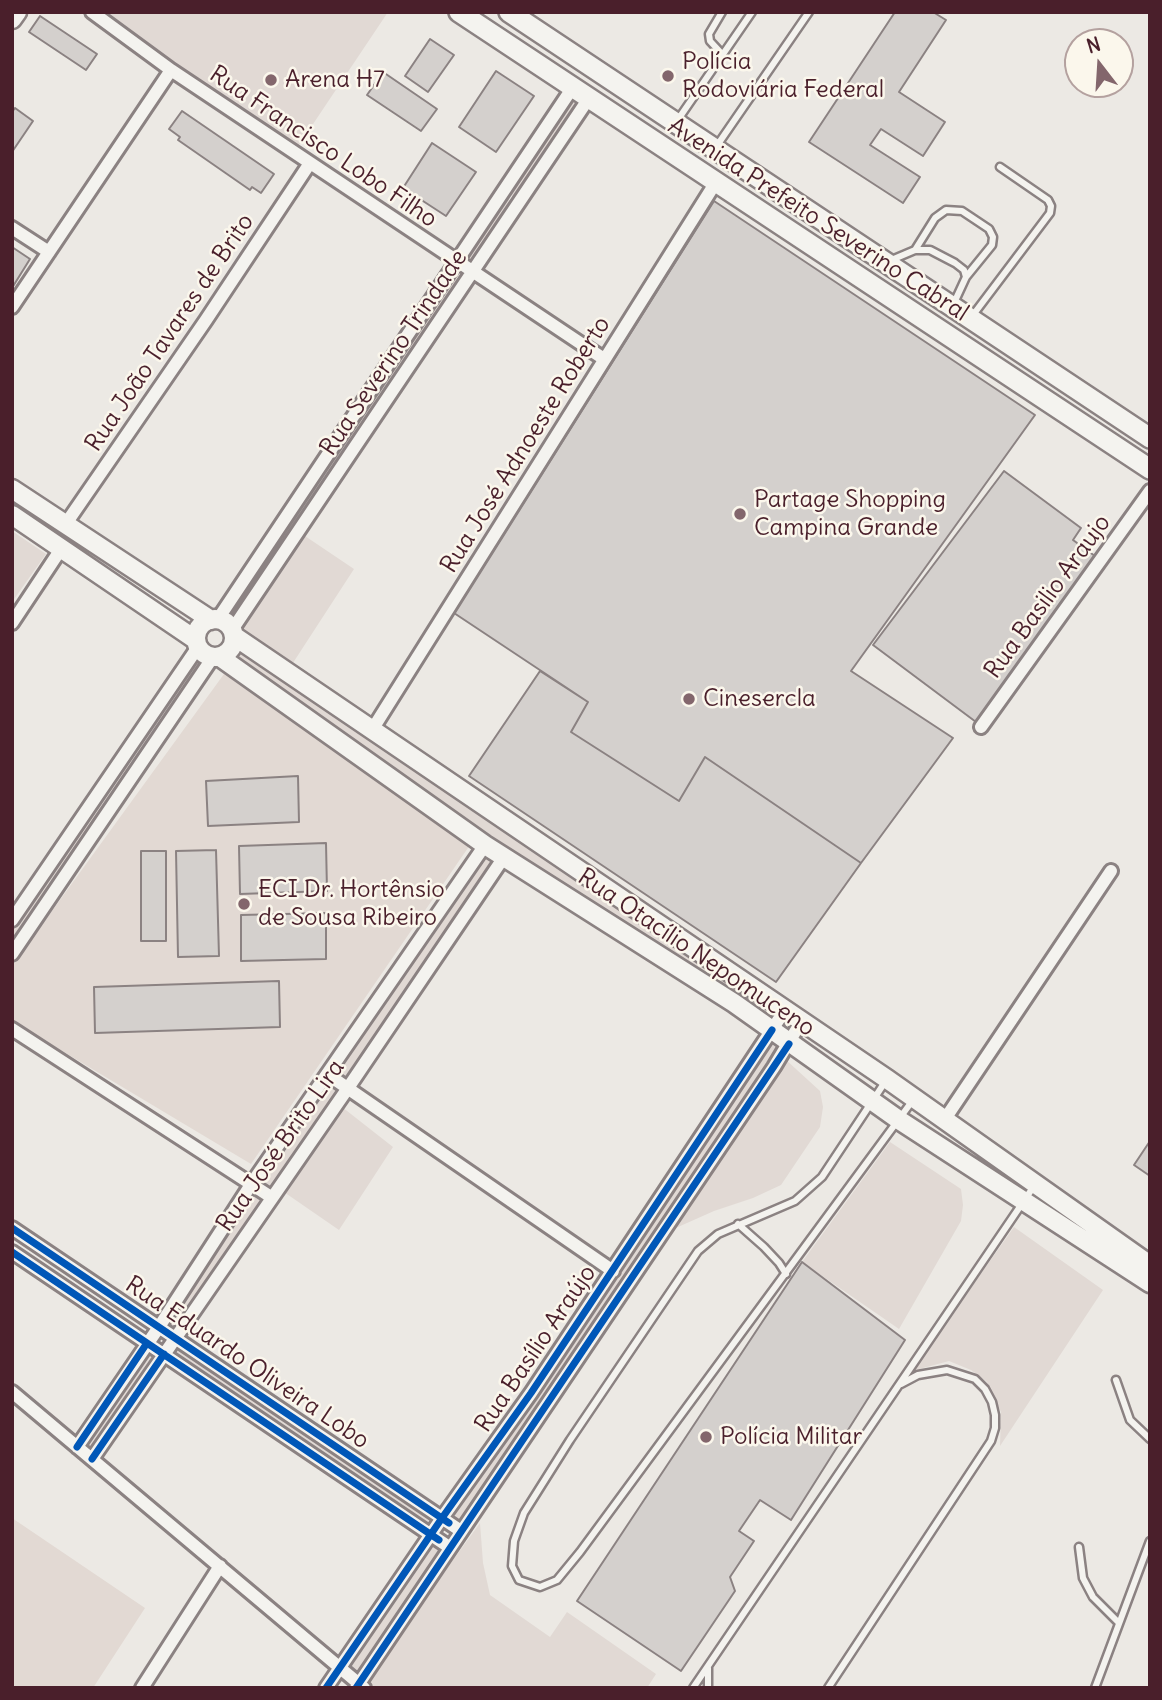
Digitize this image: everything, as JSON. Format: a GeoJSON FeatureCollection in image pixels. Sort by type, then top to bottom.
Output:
{"type":"FeatureCollection","features":[{"type":"Feature","properties":{"kind":"main road","name":"Avenida Prefeito Severino Cabral"},"geometry":{"type":"LineString","coordinates":[[459,12],[1150,469]]}},
{"type":"Feature","properties":{"kind":"main road","name":"Avenida Prefeito Severino Cabral"},"geometry":{"type":"LineString","coordinates":[[509,12],[1150,438]]}},
{"type":"Feature","properties":{"kind":"street"},"geometry":{"type":"LineString","coordinates":[[12,19],[17,12]]}},
{"type":"Feature","properties":{"kind":"street","name":"Rua Francisco Lobo Filho"},"geometry":{"type":"LineString","coordinates":[[92,12],[172,70],[604,359]]}},
{"type":"Feature","properties":{"kind":"street"},"geometry":{"type":"LineString","coordinates":[[12,307],[172,70]]}},
{"type":"Feature","properties":{"kind":"street","name":"Rua Severino Trindade"},"geometry":{"type":"LineString","coordinates":[[224,627],[503,192],[581,93]]}},
{"type":"Feature","properties":{"kind":"street","name":"Rua Severino Trindade"},"geometry":{"type":"LineString","coordinates":[[224,627],[474,272],[520,203],[581,93]]}},
{"type":"Feature","properties":{"kind":"street","name":"Rua João Tavares de Brito"},"geometry":{"type":"LineString","coordinates":[[65,525],[310,163]]}},
{"type":"Feature","properties":{"kind":"street","name":"Rua José Adnoeste Roberto"},"geometry":{"type":"LineString","coordinates":[[372,730],[716,182]]}},
{"type":"Feature","properties":{"kind":"street"},"geometry":{"type":"LineString","coordinates":[[503,192],[520,203]]}},
{"type":"Feature","properties":{"kind":"street"},"geometry":{"type":"LineString","coordinates":[[12,228],[49,253]]}},
{"type":"Feature","properties":{"kind":"street","name":"Rua Otacílio Nepomuceno"},"geometry":{"type":"LineString","coordinates":[[12,489],[224,627],[915,1098],[1036,1184],[1140,1264],[1150,1283]]}},
{"type":"Feature","properties":{"kind":"street","name":"Rua Basilio Araujo"},"geometry":{"type":"LineString","coordinates":[[981,727],[1150,491]]}},
{"type":"Feature","properties":{"kind":"street"},"geometry":{"type":"LineString","coordinates":[[12,515],[197,643],[201,652],[216,657]]}},
{"type":"Feature","properties":{"kind":"street"},"geometry":{"type":"LineString","coordinates":[[12,623],[61,549]]}},
{"type":"Feature","properties":{"kind":"street"},"geometry":{"type":"LineString","coordinates":[[12,920],[197,643],[201,625],[224,627],[229,652],[216,657],[12,954]]}},
{"type":"Feature","properties":{"kind":"street","name":"Rua Otacílio Nepomuceno"},"geometry":{"type":"LineString","coordinates":[[216,657],[485,845],[734,1003],[899,1120],[1025,1201],[1140,1264]]}},
{"type":"Feature","properties":{"kind":"street","name":"Rua José Brito Lira"},"geometry":{"type":"LineString","coordinates":[[77,1447],[159,1327],[251,1184],[485,845]]}},
{"type":"Feature","properties":{"kind":"street","name":"Rua José Brito Lira"},"geometry":{"type":"LineString","coordinates":[[92,1459],[348,1088],[503,857]]}},
{"type":"Feature","properties":{"kind":"street"},"geometry":{"type":"LineString","coordinates":[[945,1119],[1111,870]]}},
{"type":"Feature","properties":{"kind":"street","name":"Rua Basílio Araújo"},"geometry":{"type":"LineString","coordinates":[[326,1688],[531,1393],[785,1010]]}},
{"type":"Feature","properties":{"kind":"street","name":"Rua Basílio Araújo"},"geometry":{"type":"LineString","coordinates":[[360,1686],[449,1547],[789,1044],[801,1022]]}},
{"type":"Feature","properties":{"kind":"street"},"geometry":{"type":"LineString","coordinates":[[12,1029],[271,1197]]}},
{"type":"Feature","properties":{"kind":"street"},"geometry":{"type":"LineString","coordinates":[[327,1074],[613,1270]]}},
{"type":"Feature","properties":{"kind":"street","name":"Rua Eduardo Oliveira Lobo"},"geometry":{"type":"LineString","coordinates":[[12,1228],[461,1531]]}},
{"type":"Feature","properties":{"kind":"street","name":"Rua Eduardo Oliveira Lobo"},"geometry":{"type":"LineString","coordinates":[[12,1252],[449,1547]]}},
{"type":"Feature","properties":{"kind":"street"},"geometry":{"type":"LineString","coordinates":[[12,1392],[360,1686]]}},
{"type":"Feature","properties":{"kind":"street"},"geometry":{"type":"LineString","coordinates":[[142,1688],[220,1566]]}},
{"type":"Feature","properties":{"kind":"lane"},"geometry":{"type":"LineString","coordinates":[[722,12],[709,34],[710,41],[723,55]]}},
{"type":"Feature","properties":{"kind":"lane"},"geometry":{"type":"LineString","coordinates":[[676,122],[752,12]]}},
{"type":"Feature","properties":{"kind":"lane"},"geometry":{"type":"LineString","coordinates":[[715,148],[809,12]]}},
{"type":"Feature","properties":{"kind":"lane"},"geometry":{"type":"LineString","coordinates":[[970,320],[1050,213],[1048,200],[1000,167]]}},
{"type":"Feature","properties":{"kind":"lane"},"geometry":{"type":"LineString","coordinates":[[915,250],[935,218],[946,210],[962,211],[989,229],[993,237],[992,244],[966,277],[951,308]]}},
{"type":"Feature","properties":{"kind":"lane"},"geometry":{"type":"LineString","coordinates":[[884,262],[915,250],[930,250],[964,270],[966,277]]}},
{"type":"Feature","properties":{"kind":"lane"},"geometry":{"type":"LineString","coordinates":[[887,1079],[822,1177],[795,1201],[718,1234],[698,1251],[524,1513],[514,1541],[512,1566],[519,1580],[540,1587],[557,1580],[915,1098]]}},
{"type":"Feature","properties":{"kind":"lane"},"geometry":{"type":"LineString","coordinates":[[693,1688],[1036,1184]]}},
{"type":"Feature","properties":{"kind":"lane"},"geometry":{"type":"LineString","coordinates":[[738,1224],[772,1255],[786,1274]]}},
{"type":"Feature","properties":{"kind":"lane"},"geometry":{"type":"LineString","coordinates":[[828,1688],[992,1441],[996,1415],[985,1388],[975,1379],[947,1370],[918,1376],[898,1386]]}},
{"type":"Feature","properties":{"kind":"lane"},"geometry":{"type":"LineString","coordinates":[[1116,1380],[1130,1420],[1150,1439]]}},
{"type":"Feature","properties":{"kind":"lane"},"geometry":{"type":"LineString","coordinates":[[1095,1688],[1150,1541]]}},
{"type":"Feature","properties":{"kind":"lane"},"geometry":{"type":"LineString","coordinates":[[1079,1547],[1083,1578],[1093,1597],[1119,1623]]}},
{"type":"Feature","properties":{"kind":"lane"},"geometry":{"type":"LineString","coordinates":[[708,1688],[709,1666]]}},
{"type":"Feature","properties":{"kind":"shaded area","name":"Arena H7"},"geometry":{"type":"Polygon","coordinates":[[[103,12],[388,12],[297,148],[103,12]]]}},
{"type":"Feature","properties":{"kind":"shaded area"},"geometry":{"type":"Polygon","coordinates":[[[573,93],[586,100],[519,200],[506,192],[573,93]]]}},
{"type":"Feature","properties":{"kind":"shaded area"},"geometry":{"type":"Polygon","coordinates":[[[504,196],[516,204],[473,269],[460,261],[504,196]]]}},
{"type":"Feature","properties":{"kind":"shaded area"},"geometry":{"type":"Polygon","coordinates":[[[458,265],[469,273],[232,628],[224,620],[458,265]]]}},
{"type":"Feature","properties":{"kind":"shaded area"},"geometry":{"type":"Polygon","coordinates":[[[12,531],[46,554],[12,602],[12,531]]]}},
{"type":"Feature","properties":{"kind":"shaded area"},"geometry":{"type":"Polygon","coordinates":[[[302,534],[354,569],[289,669],[235,635],[302,534]]]}},
{"type":"Feature","properties":{"kind":"shaded area"},"geometry":{"type":"Polygon","coordinates":[[[236,641],[767,1004],[758,1015],[225,658],[236,641]]]}},
{"type":"Feature","properties":{"kind":"shaded area"},"geometry":{"type":"Polygon","coordinates":[[[197,655],[205,660],[12,946],[12,927],[197,655]]]}},
{"type":"Feature","properties":{"kind":"shaded area","name":"ECI Dr. Hortênsio de Sousa Ribeiro"},"geometry":{"type":"Polygon","coordinates":[[[224,674],[472,842],[251,1164],[12,1021],[12,966],[224,674]]]}},
{"type":"Feature","properties":{"kind":"shaded area"},"geometry":{"type":"Polygon","coordinates":[[[488,848],[501,857],[349,1082],[334,1072],[488,848]]]}},
{"type":"Feature","properties":{"kind":"shaded area"},"geometry":{"type":"Polygon","coordinates":[[[772,1037],[785,1044],[459,1526],[446,1518],[772,1037]]]}},
{"type":"Feature","properties":{"kind":"shaded area"},"geometry":{"type":"Polygon","coordinates":[[[785,1059],[820,1091],[823,1107],[820,1127],[781,1185],[669,1231],[785,1059]]]}},
{"type":"Feature","properties":{"kind":"shaded area"},"geometry":{"type":"Polygon","coordinates":[[[328,1080],[343,1089],[269,1192],[254,1180],[328,1080]]]}},
{"type":"Feature","properties":{"kind":"shaded area"},"geometry":{"type":"Polygon","coordinates":[[[342,1107],[393,1147],[339,1230],[281,1190],[342,1107]]]}},
{"type":"Feature","properties":{"kind":"shaded area"},"geometry":{"type":"Polygon","coordinates":[[[890,1142],[961,1189],[963,1205],[961,1221],[899,1329],[802,1262],[890,1142]]]}},
{"type":"Feature","properties":{"kind":"shaded area"},"geometry":{"type":"Polygon","coordinates":[[[252,1189],[265,1198],[176,1332],[165,1325],[252,1189]]]}},
{"type":"Feature","properties":{"kind":"shaded area"},"geometry":{"type":"Polygon","coordinates":[[[1014,1227],[1103,1290],[1000,1446],[1001,1412],[987,1382],[971,1370],[949,1361],[912,1371],[1014,1227]]]}},
{"type":"Feature","properties":{"kind":"shaded area"},"geometry":{"type":"Polygon","coordinates":[[[176,1342],[433,1517],[427,1527],[169,1354],[176,1342]]]}},
{"type":"Feature","properties":{"kind":"shaded area"},"geometry":{"type":"Polygon","coordinates":[[[147,1352],[154,1356],[91,1450],[82,1444],[147,1352]]]}},
{"type":"Feature","properties":{"kind":"shaded area"},"geometry":{"type":"Polygon","coordinates":[[[12,1518],[145,1608],[93,1688],[12,1688],[12,1518]]]}},
{"type":"Feature","properties":{"kind":"shaded area"},"geometry":{"type":"Polygon","coordinates":[[[480,1523],[483,1563],[490,1595],[550,1637],[567,1612],[656,1674],[647,1688],[375,1688],[365,1681],[480,1523]]]}},
{"type":"Feature","properties":{"kind":"shaded area"},"geometry":{"type":"Polygon","coordinates":[[[434,1540],[443,1547],[356,1675],[347,1670],[434,1540]]]}},
{"type":"Feature","properties":{"kind":"building"},"geometry":{"type":"Polygon","coordinates":[[[895,12],[933,12],[946,20],[899,92],[945,122],[923,156],[881,129],[870,145],[920,177],[903,203],[809,142],[895,12]]]}},
{"type":"Feature","properties":{"kind":"building"},"geometry":{"type":"Polygon","coordinates":[[[40,16],[97,54],[86,70],[29,32],[40,16]]]}},
{"type":"Feature","properties":{"kind":"building"},"geometry":{"type":"Polygon","coordinates":[[[430,39],[454,55],[428,92],[405,76],[430,39]]]}},
{"type":"Feature","properties":{"kind":"building"},"geometry":{"type":"Polygon","coordinates":[[[496,71],[534,96],[496,152],[459,127],[496,71]]]}},
{"type":"Feature","properties":{"kind":"building"},"geometry":{"type":"Polygon","coordinates":[[[383,72],[437,109],[421,131],[367,95],[383,72]]]}},
{"type":"Feature","properties":{"kind":"building"},"geometry":{"type":"Polygon","coordinates":[[[15,108],[33,121],[12,152],[12,112],[15,108]]]}},
{"type":"Feature","properties":{"kind":"building"},"geometry":{"type":"Polygon","coordinates":[[[182,111],[274,174],[261,193],[252,187],[250,190],[178,140],[180,137],[169,129],[182,111]]]}},
{"type":"Feature","properties":{"kind":"building"},"geometry":{"type":"Polygon","coordinates":[[[432,143],[476,172],[446,216],[403,188],[432,143]]]}},
{"type":"Feature","properties":{"kind":"building","name":"Partage Shopping Campina Grande"},"geometry":{"type":"Polygon","coordinates":[[[714,201],[1035,415],[851,671],[953,738],[861,863],[705,757],[679,801],[571,732],[588,702],[454,613],[714,201]]]}},
{"type":"Feature","properties":{"kind":"building"},"geometry":{"type":"Polygon","coordinates":[[[12,247],[30,259],[12,288],[12,247]]]}},
{"type":"Feature","properties":{"kind":"building"},"geometry":{"type":"Polygon","coordinates":[[[1004,471],[1081,528],[1073,540],[1099,559],[976,722],[873,645],[1004,471]]]}},
{"type":"Feature","properties":{"kind":"building"},"geometry":{"type":"Polygon","coordinates":[[[540,671],[588,702],[571,732],[679,801],[705,757],[861,863],[776,982],[469,776],[540,671]]]}},
{"type":"Feature","properties":{"kind":"building"},"geometry":{"type":"Polygon","coordinates":[[[298,776],[299,822],[208,826],[206,781],[298,776]]]}},
{"type":"Feature","properties":{"kind":"building"},"geometry":{"type":"Polygon","coordinates":[[[326,843],[327,891],[240,894],[239,846],[326,843]]]}},
{"type":"Feature","properties":{"kind":"building"},"geometry":{"type":"Polygon","coordinates":[[[216,850],[219,956],[178,957],[176,851],[216,850]]]}},
{"type":"Feature","properties":{"kind":"building"},"geometry":{"type":"Polygon","coordinates":[[[141,851],[166,851],[166,941],[141,941],[141,851]]]}},
{"type":"Feature","properties":{"kind":"building"},"geometry":{"type":"Polygon","coordinates":[[[326,913],[326,959],[241,961],[241,915],[326,913]]]}},
{"type":"Feature","properties":{"kind":"building"},"geometry":{"type":"Polygon","coordinates":[[[279,981],[280,1027],[95,1033],[94,987],[279,981]]]}},
{"type":"Feature","properties":{"kind":"building"},"geometry":{"type":"Polygon","coordinates":[[[1150,1141],[1150,1176],[1134,1165],[1150,1141]]]}},
{"type":"Feature","properties":{"kind":"building"},"geometry":{"type":"Polygon","coordinates":[[[802,1262],[905,1340],[791,1520],[760,1500],[739,1531],[754,1541],[730,1577],[735,1591],[681,1671],[577,1601],[802,1262]]]}},
{"type":"Feature","properties":{"kind":"cycle path"},"geometry":{"type":"LineString","coordinates":[[326,1688],[531,1393],[772,1030]]}},
{"type":"Feature","properties":{"kind":"cycle path"},"geometry":{"type":"LineString","coordinates":[[356,1688],[789,1044]]}},
{"type":"Feature","properties":{"kind":"cycle path"},"geometry":{"type":"LineString","coordinates":[[12,1228],[449,1523]]}},
{"type":"Feature","properties":{"kind":"cycle path"},"geometry":{"type":"LineString","coordinates":[[12,1252],[439,1540]]}},
{"type":"Feature","properties":{"kind":"cycle path"},"geometry":{"type":"LineString","coordinates":[[77,1447],[147,1343]]}},
{"type":"Feature","properties":{"kind":"cycle path"},"geometry":{"type":"LineString","coordinates":[[92,1459],[164,1354]]}},
{"type":"Feature","properties":{"kind":"place","name":"Polícia Rodoviária Federal"},"geometry":{"type":"Point","coordinates":[668,76]}},
{"type":"Feature","properties":{"kind":"place","name":"Arena H7"},"geometry":{"type":"Point","coordinates":[271,80]}},
{"type":"Feature","properties":{"kind":"place","name":"Partage Shopping Campina Grande"},"geometry":{"type":"Point","coordinates":[740,514]}},
{"type":"Feature","properties":{"kind":"place","name":"Cinesercla"},"geometry":{"type":"Point","coordinates":[689,699]}},
{"type":"Feature","properties":{"kind":"place","name":"ECI Dr. Hortênsio de Sousa Ribeiro"},"geometry":{"type":"Point","coordinates":[244,904]}},
{"type":"Feature","properties":{"kind":"place","name":"Polícia Militar"},"geometry":{"type":"Point","coordinates":[706,1437]}}]}
